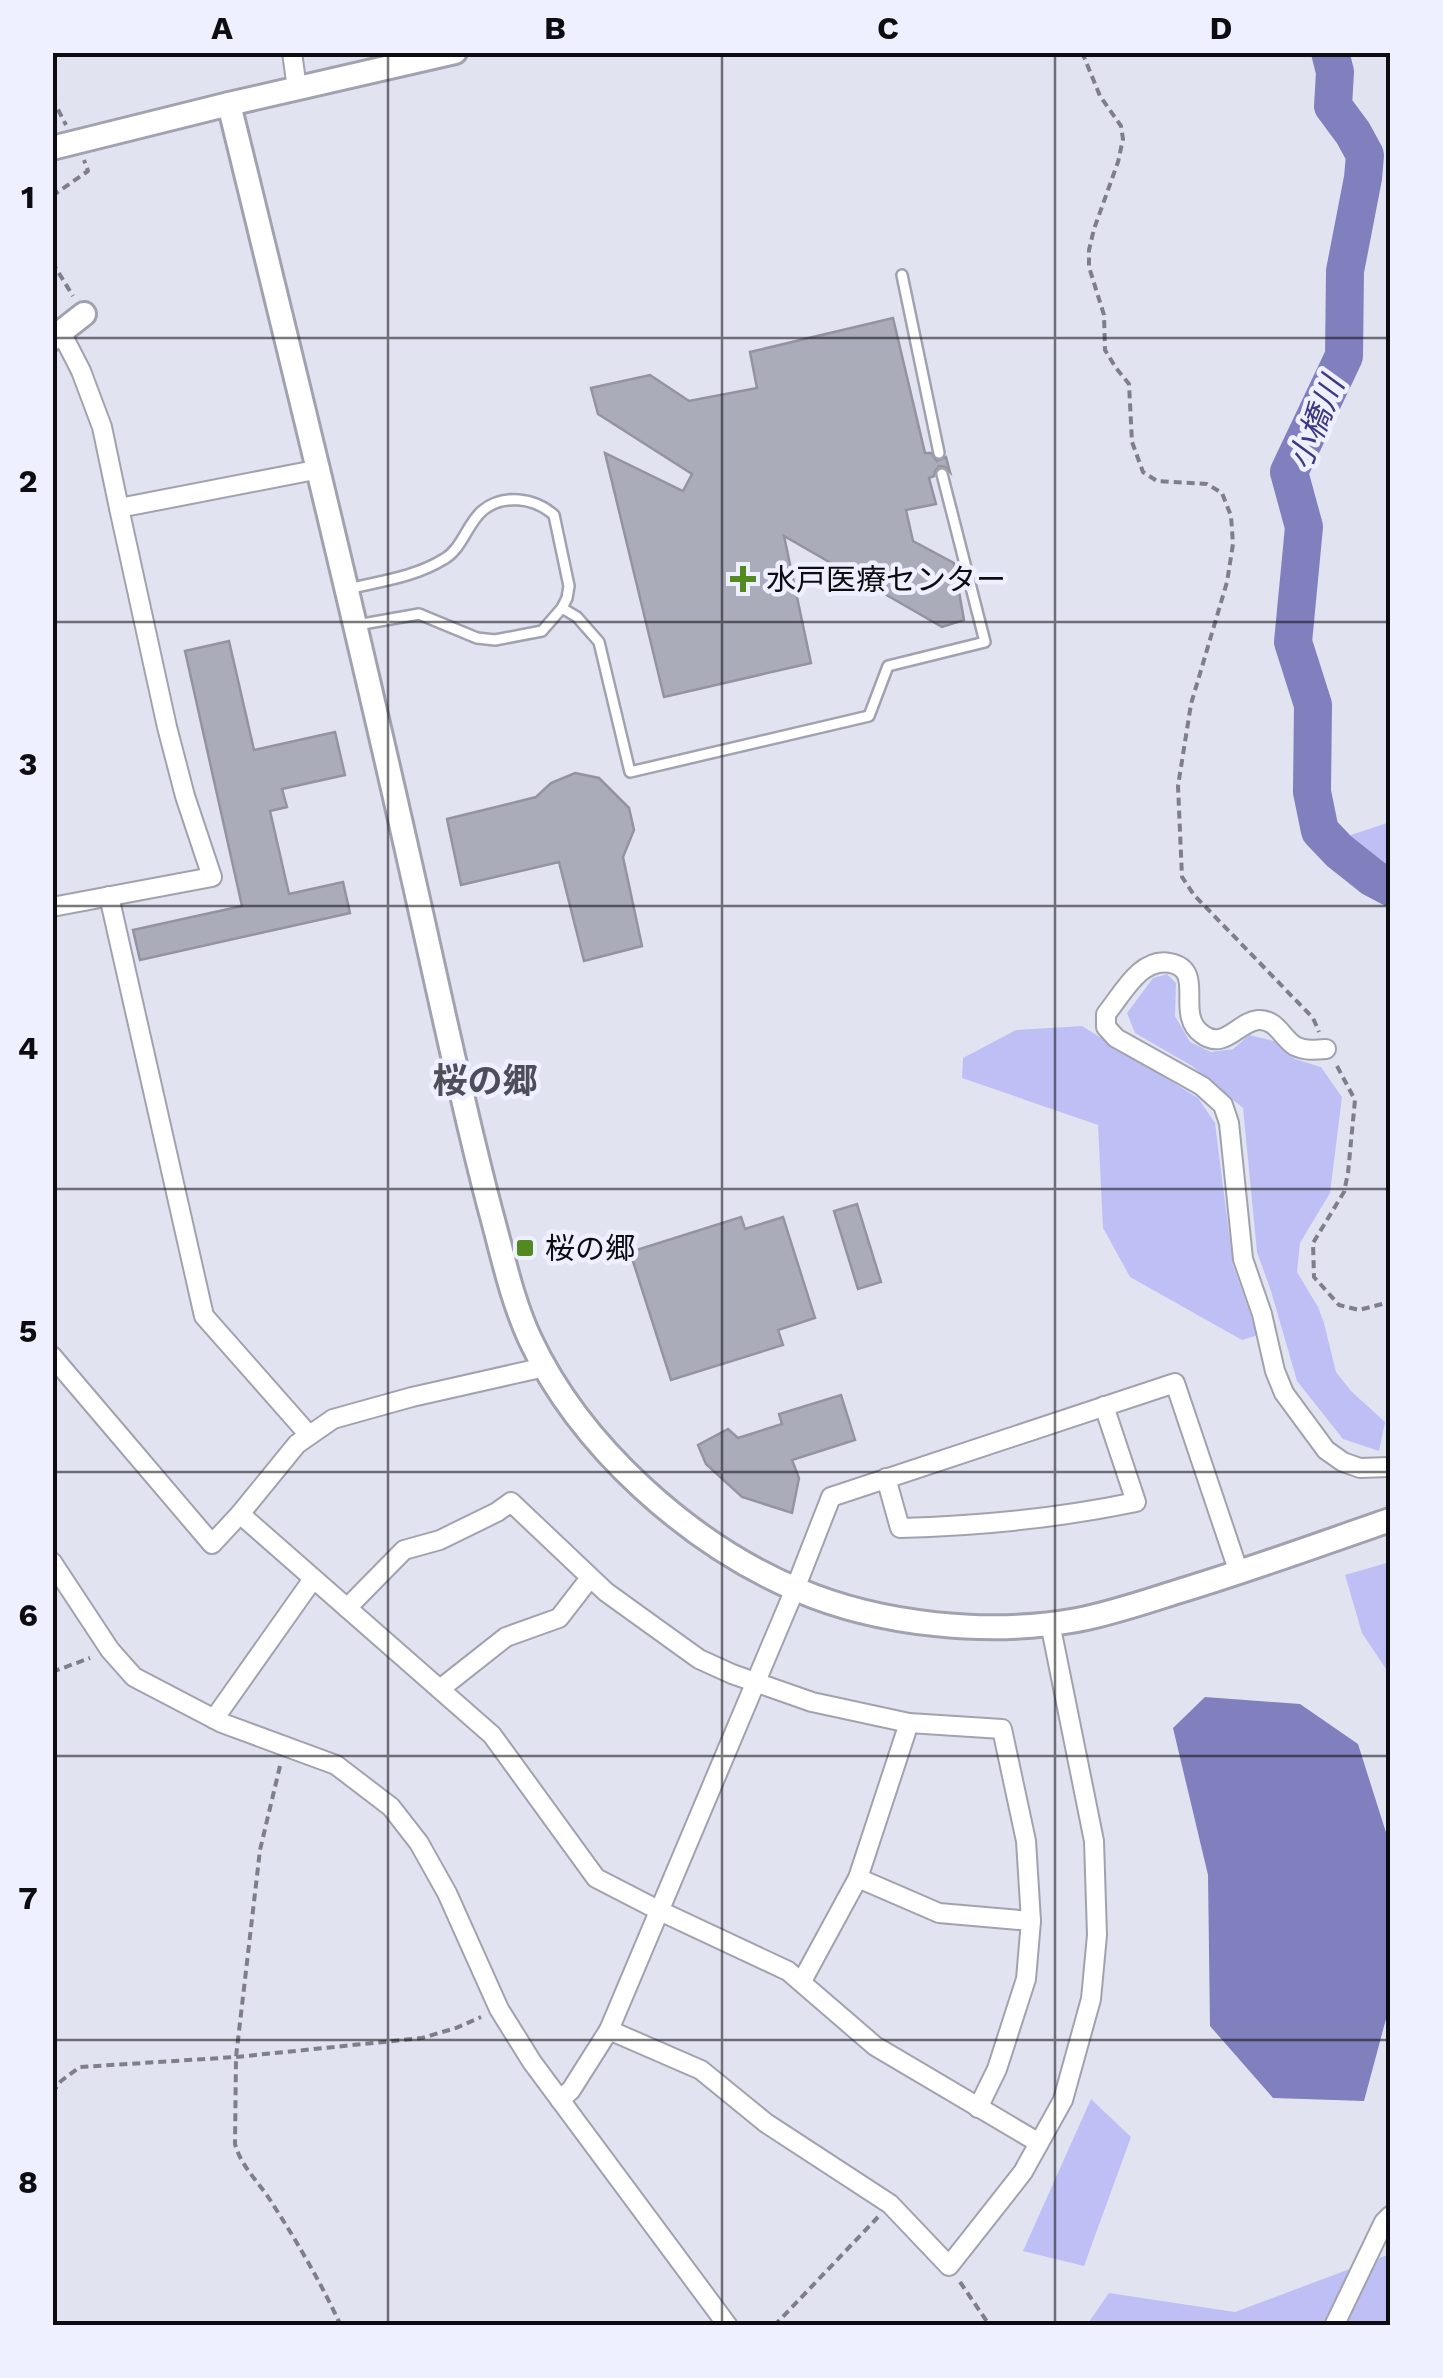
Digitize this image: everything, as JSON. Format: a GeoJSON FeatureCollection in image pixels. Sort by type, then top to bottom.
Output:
{"type":"FeatureCollection","features":[{"type":"Feature","properties":{"kind":"street"},"geometry":{"type":"LineString","coordinates":[[292,52],[297,89]]}},
{"type":"Feature","properties":{"kind":"street"},"geometry":{"type":"LineString","coordinates":[[64,145],[455,52]]}},
{"type":"Feature","properties":{"kind":"street"},"geometry":{"type":"LineString","coordinates":[[229,104],[357,625],[475,1153],[512,1287],[544,1367],[565,1401],[606,1452],[688,1526],[734,1556],[796,1589],[864,1611],[912,1621],[994,1626],[1050,1623],[1115,1611],[1390,1520]]}},
{"type":"Feature","properties":{"kind":"street"},"geometry":{"type":"LineString","coordinates":[[52,906],[212,878],[167,727],[102,428],[82,370],[57,336],[84,314]]}},
{"type":"Feature","properties":{"kind":"street"},"geometry":{"type":"LineString","coordinates":[[119,508],[320,469]]}},
{"type":"Feature","properties":{"kind":"street"},"geometry":{"type":"LineString","coordinates":[[109,896],[204,1316],[309,1435]]}},
{"type":"Feature","properties":{"kind":"street"},"geometry":{"type":"LineString","coordinates":[[1326,1049],[1298,1048],[1266,1020],[1254,1020],[1232,1035],[1210,1039],[1201,1034],[1189,1017],[1187,974],[1178,965],[1166,962],[1144,968],[1106,1014],[1106,1027],[1116,1038],[1202,1086],[1223,1105],[1229,1123],[1242,1258],[1262,1314],[1274,1371],[1284,1393],[1326,1450],[1343,1462],[1360,1468],[1390,1467]]}},
{"type":"Feature","properties":{"kind":"street"},"geometry":{"type":"LineString","coordinates":[[52,1356],[212,1544],[297,1444],[333,1419],[544,1367]]}},
{"type":"Feature","properties":{"kind":"street"},"geometry":{"type":"LineString","coordinates":[[560,2100],[571,2090],[609,2030],[796,1589],[831,1496],[1175,1382],[1239,1572]]}},
{"type":"Feature","properties":{"kind":"street"},"geometry":{"type":"LineString","coordinates":[[886,1478],[900,1528],[961,1526],[1136,1502],[1104,1406]]}},
{"type":"Feature","properties":{"kind":"street"},"geometry":{"type":"LineString","coordinates":[[347,1608],[404,1550],[440,1540],[511,1502],[606,1592],[699,1660],[812,1702],[909,1723],[1002,1729],[1026,1841],[1031,1921],[1026,1979],[997,2069],[978,2108]]}},
{"type":"Feature","properties":{"kind":"street"},"geometry":{"type":"LineString","coordinates":[[240,1514],[492,1735],[596,1878],[788,1971],[875,2046],[1039,2143]]}},
{"type":"Feature","properties":{"kind":"street"},"geometry":{"type":"LineString","coordinates":[[52,1562],[110,1650],[134,1677],[214,1719],[336,1765],[391,1808],[419,1843],[448,1893],[499,2009],[532,2062],[728,2326]]}},
{"type":"Feature","properties":{"kind":"street"},"geometry":{"type":"LineString","coordinates":[[440,1689],[506,1637],[559,1618],[590,1578]]}},
{"type":"Feature","properties":{"kind":"street"},"geometry":{"type":"LineString","coordinates":[[214,1719],[313,1579]]}},
{"type":"Feature","properties":{"kind":"street"},"geometry":{"type":"LineString","coordinates":[[609,2030],[701,2070],[766,2123],[890,2204],[949,2266],[1022,2172],[1063,2100],[1091,1999],[1097,1935],[1094,1841],[1050,1623]]}},
{"type":"Feature","properties":{"kind":"street"},"geometry":{"type":"LineString","coordinates":[[802,1981],[858,1878],[909,1723]]}},
{"type":"Feature","properties":{"kind":"street"},"geometry":{"type":"LineString","coordinates":[[858,1878],[939,1913],[1031,1921]]}},
{"type":"Feature","properties":{"kind":"street"},"geometry":{"type":"LineString","coordinates":[[1334,2326],[1390,2216]]}},
{"type":"Feature","properties":{"kind":"lane"},"geometry":{"type":"LineString","coordinates":[[902,276],[938,452]]}},
{"type":"Feature","properties":{"kind":"lane"},"geometry":{"type":"LineString","coordinates":[[562,608],[578,617],[599,642],[630,772],[868,716],[888,666],[985,642],[942,474]]}},
{"type":"Feature","properties":{"kind":"lane"},"geometry":{"type":"LineString","coordinates":[[348,589],[414,574],[449,557],[482,511],[505,500],[545,507],[554,515],[569,586],[562,608],[542,630],[496,640],[477,638],[419,614],[357,625]]}},
{"type":"Feature","properties":{"kind":"path"},"geometry":{"type":"LineString","coordinates":[[1082,52],[1100,96],[1121,126],[1123,140],[1094,229],[1089,267],[1104,315],[1105,350],[1130,384],[1132,442],[1143,472],[1158,480],[1207,484],[1222,492],[1231,516],[1233,544],[1227,582],[1191,704],[1178,786],[1182,877],[1194,895],[1313,1018],[1356,1100],[1344,1192],[1313,1243],[1314,1277],[1339,1305],[1359,1310],[1390,1302]]}},
{"type":"Feature","properties":{"kind":"path"},"geometry":{"type":"LineString","coordinates":[[52,98],[64,145],[88,171],[52,196]]}},
{"type":"Feature","properties":{"kind":"path"},"geometry":{"type":"LineString","coordinates":[[52,262],[84,314]]}},
{"type":"Feature","properties":{"kind":"path"},"geometry":{"type":"LineString","coordinates":[[52,1672],[110,1650]]}},
{"type":"Feature","properties":{"kind":"path"},"geometry":{"type":"LineString","coordinates":[[285,1746],[260,1850],[236,2057],[235,2144],[239,2157],[307,2259],[341,2326]]}},
{"type":"Feature","properties":{"kind":"path"},"geometry":{"type":"LineString","coordinates":[[52,2093],[80,2067],[236,2057],[422,2038],[499,2009]]}},
{"type":"Feature","properties":{"kind":"path"},"geometry":{"type":"LineString","coordinates":[[774,2326],[890,2204]]}},
{"type":"Feature","properties":{"kind":"path"},"geometry":{"type":"LineString","coordinates":[[949,2266],[990,2326]]}},
{"type":"Feature","properties":{"kind":"shaded area"},"geometry":{"type":"Polygon","coordinates":[[[1390,822],[1390,872],[1348,836],[1390,822]]]}},
{"type":"Feature","properties":{"kind":"shaded area"},"geometry":{"type":"Polygon","coordinates":[[[1167,974],[1176,983],[1175,1016],[1190,1042],[1211,1052],[1233,1049],[1249,1035],[1274,1041],[1295,1059],[1321,1067],[1342,1097],[1330,1193],[1300,1243],[1297,1272],[1318,1307],[1336,1372],[1385,1422],[1379,1451],[1343,1439],[1297,1381],[1257,1252],[1243,1108],[1192,1066],[1135,1033],[1127,1013],[1153,978],[1167,974]]]}},
{"type":"Feature","properties":{"kind":"shaded area"},"geometry":{"type":"Polygon","coordinates":[[[1082,1026],[1198,1098],[1215,1123],[1233,1265],[1258,1335],[1242,1340],[1130,1277],[1103,1228],[1098,1125],[962,1078],[963,1058],[1016,1030],[1082,1026]]]}},
{"type":"Feature","properties":{"kind":"shaded area"},"geometry":{"type":"Polygon","coordinates":[[[1390,1562],[1390,1675],[1362,1633],[1345,1575],[1390,1562]]]}},
{"type":"Feature","properties":{"kind":"shaded area"},"geometry":{"type":"Polygon","coordinates":[[[1205,1697],[1300,1704],[1358,1744],[1390,1845],[1390,2004],[1364,2101],[1273,2098],[1210,2026],[1208,1875],[1173,1728],[1205,1697]]]}},
{"type":"Feature","properties":{"kind":"shaded area"},"geometry":{"type":"Polygon","coordinates":[[[1091,2099],[1131,2137],[1084,2266],[1023,2251],[1091,2099]]]}},
{"type":"Feature","properties":{"kind":"shaded area"},"geometry":{"type":"Polygon","coordinates":[[[1390,2254],[1390,2325],[1086,2326],[1109,2293],[1235,2312],[1390,2254]]]}},
{"type":"Feature","properties":{"kind":"building"},"geometry":{"type":"Polygon","coordinates":[[[893,318],[925,453],[931,453],[937,461],[946,457],[950,472],[939,466],[929,478],[936,504],[906,510],[913,541],[954,563],[964,620],[942,627],[784,536],[811,663],[664,697],[605,453],[683,491],[692,474],[598,414],[591,388],[650,375],[689,401],[757,388],[750,352],[893,318]]]}},
{"type":"Feature","properties":{"kind":"building"},"geometry":{"type":"Polygon","coordinates":[[[229,641],[254,750],[335,732],[345,775],[282,789],[287,807],[270,811],[289,894],[343,882],[350,913],[140,960],[133,930],[242,906],[185,651],[229,641]]]}},
{"type":"Feature","properties":{"kind":"building"},"geometry":{"type":"Polygon","coordinates":[[[575,773],[599,778],[629,808],[634,830],[623,857],[642,946],[584,961],[559,862],[461,885],[447,819],[536,797],[551,783],[575,773]]]}},
{"type":"Feature","properties":{"kind":"building"},"geometry":{"type":"Polygon","coordinates":[[[857,1204],[881,1282],[858,1289],[834,1211],[857,1204]]]}},
{"type":"Feature","properties":{"kind":"building"},"geometry":{"type":"Polygon","coordinates":[[[741,1217],[745,1229],[783,1217],[815,1318],[778,1330],[783,1345],[671,1380],[630,1252],[741,1217]]]}},
{"type":"Feature","properties":{"kind":"building"},"geometry":{"type":"Polygon","coordinates":[[[841,1395],[855,1440],[792,1460],[799,1478],[792,1513],[742,1497],[706,1464],[698,1445],[728,1429],[738,1438],[782,1424],[779,1414],[841,1395]]]}},
{"type":"Feature","properties":{"kind":"waterway","name":"小橋川"},"geometry":{"type":"LineString","coordinates":[[1330,52],[1335,72],[1333,106],[1365,155],[1345,271],[1344,356],[1289,472],[1304,527],[1293,642],[1313,705],[1312,792],[1320,831],[1339,851],[1390,887]]}},
{"type":"Feature","properties":{"kind":"place","name":"水戸医療センター"},"geometry":{"type":"Point","coordinates":[743,579]}},
{"type":"Feature","properties":{"kind":"place","name":"桜の郷"},"geometry":{"type":"Point","coordinates":[525,1248]}},
{"type":"Feature","properties":{"kind":"district","name":"桜の郷"},"geometry":{"type":"Point","coordinates":[485,1081]}}]}
